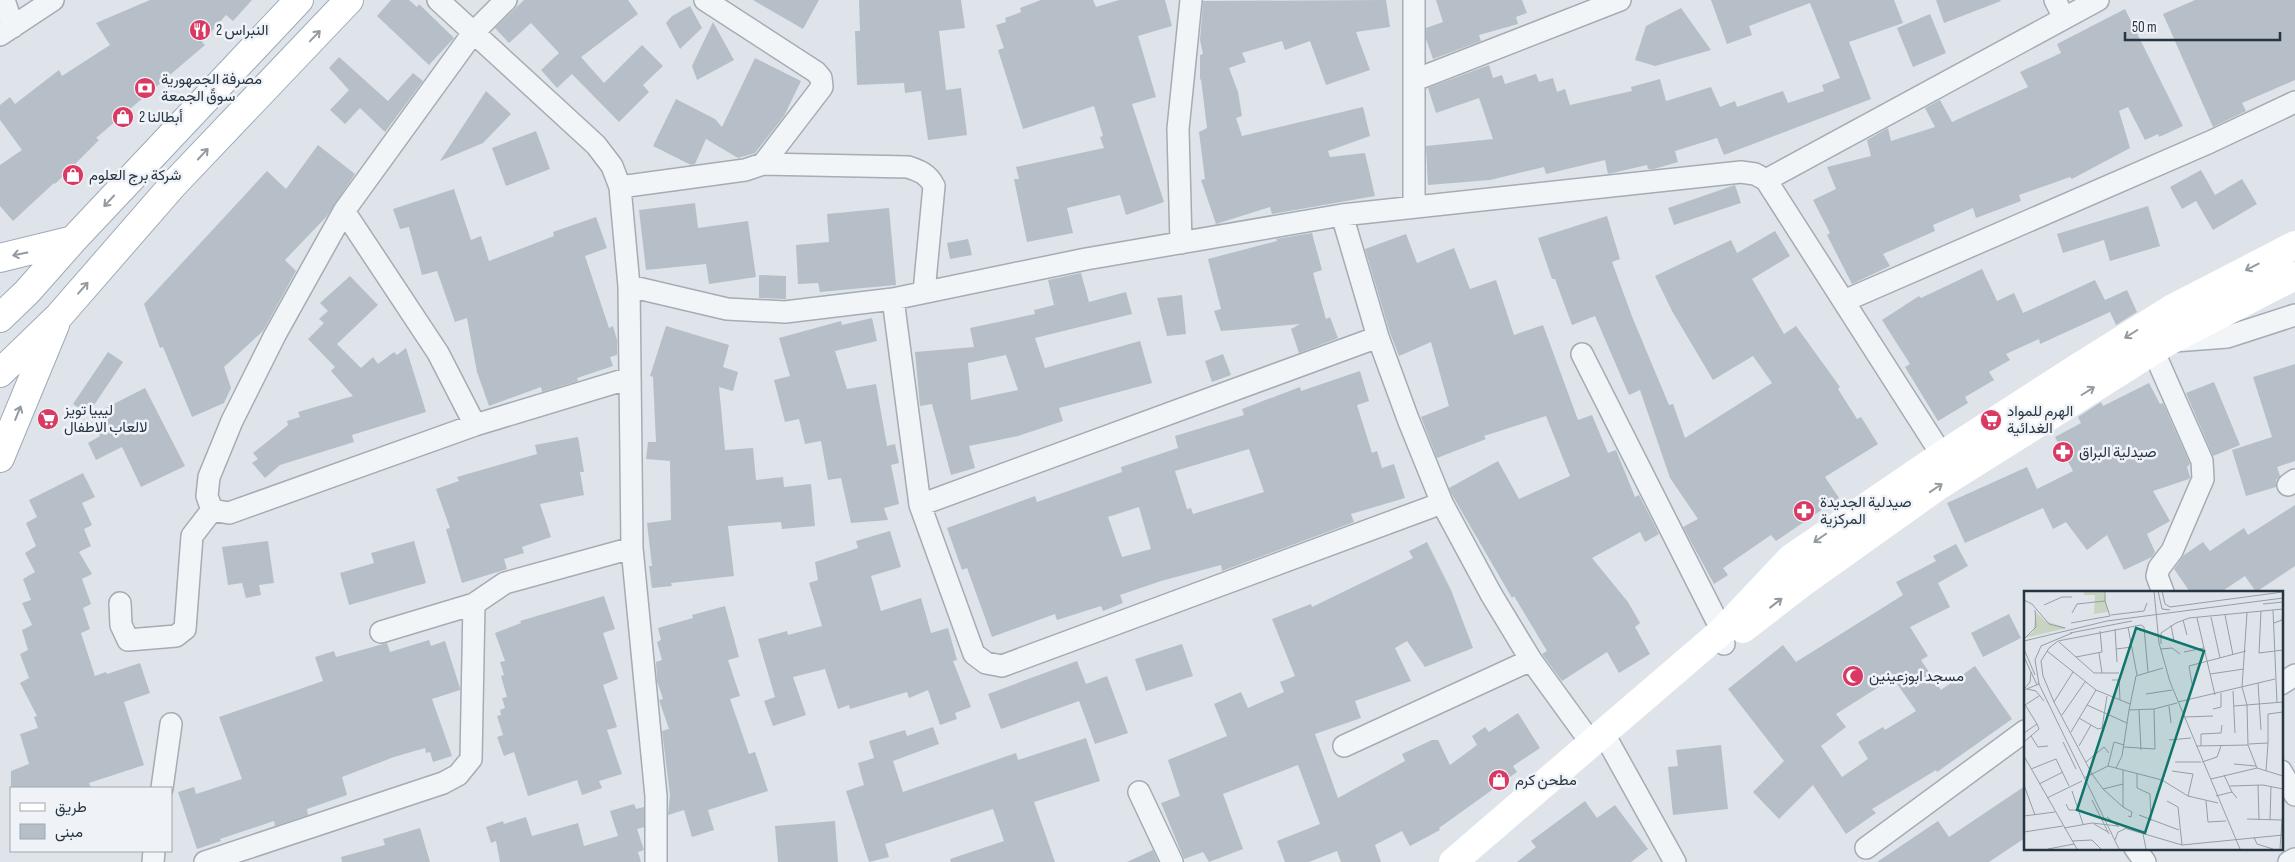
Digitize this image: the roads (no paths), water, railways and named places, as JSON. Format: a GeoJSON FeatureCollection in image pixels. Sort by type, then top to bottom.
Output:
{"type":"FeatureCollection","features":[{"type":"Feature","properties":{"kind":"main road"},"geometry":{"type":"LineString","coordinates":[[0,318],[28,292],[73,240],[299,0]]}},
{"type":"Feature","properties":{"kind":"main road"},"geometry":{"type":"LineString","coordinates":[[0,372],[59,316],[173,185],[349,0]]}},
{"type":"Feature","properties":{"kind":"main road"},"geometry":{"type":"LineString","coordinates":[[0,258],[73,240]]}},
{"type":"Feature","properties":{"kind":"main road"},"geometry":{"type":"LineString","coordinates":[[1723,637],[1791,558],[1942,455],[2173,308],[2295,245]]}},
{"type":"Feature","properties":{"kind":"main road"},"geometry":{"type":"LineString","coordinates":[[1468,862],[1723,637],[1937,487],[2161,345],[2295,276]]}},
{"type":"Feature","properties":{"kind":"main road"},"geometry":{"type":"LineString","coordinates":[[0,458],[59,316]]}},
{"type":"Feature","properties":{"kind":"main road"},"geometry":{"type":"LineString","coordinates":[[1453,862],[1601,743]]}},
{"type":"Feature","properties":{"kind":"street"},"geometry":{"type":"LineString","coordinates":[[4,0],[6,31],[53,0]]}},
{"type":"Feature","properties":{"kind":"street"},"geometry":{"type":"LineString","coordinates":[[438,0],[596,145],[612,166],[620,187],[629,286],[632,548],[656,796],[656,862]]}},
{"type":"Feature","properties":{"kind":"street"},"geometry":{"type":"LineString","coordinates":[[212,510],[207,496],[210,477],[232,421],[275,335],[344,211],[473,33],[506,0]]}},
{"type":"Feature","properties":{"kind":"street"},"geometry":{"type":"LineString","coordinates":[[705,0],[816,72],[821,78],[822,87],[762,164]]}},
{"type":"Feature","properties":{"kind":"street"},"geometry":{"type":"LineString","coordinates":[[1181,243],[1178,129],[1191,0]]}},
{"type":"Feature","properties":{"kind":"street"},"geometry":{"type":"LineString","coordinates":[[1414,0],[1414,207]]}},
{"type":"Feature","properties":{"kind":"street"},"geometry":{"type":"LineString","coordinates":[[1415,80],[1620,0]]}},
{"type":"Feature","properties":{"kind":"street"},"geometry":{"type":"LineString","coordinates":[[1766,180],[2060,9],[2098,0]]}},
{"type":"Feature","properties":{"kind":"street"},"geometry":{"type":"LineString","coordinates":[[1844,301],[2210,142],[2295,102]]}},
{"type":"Feature","properties":{"kind":"street"},"geometry":{"type":"LineString","coordinates":[[620,187],[745,170],[762,164],[908,167],[928,176],[934,186],[924,292]]}},
{"type":"Feature","properties":{"kind":"street"},"geometry":{"type":"LineString","coordinates":[[629,286],[727,309],[785,312],[893,299],[1086,259],[1342,215],[1741,172],[1755,174],[1766,180],[1942,455]]}},
{"type":"Feature","properties":{"kind":"street"},"geometry":{"type":"LineString","coordinates":[[344,211],[438,353],[475,425]]}},
{"type":"Feature","properties":{"kind":"street"},"geometry":{"type":"LineString","coordinates":[[1342,215],[1378,337],[1408,419],[1442,503],[1491,594],[1531,660],[1601,743],[1675,862]]}},
{"type":"Feature","properties":{"kind":"street"},"geometry":{"type":"LineString","coordinates":[[893,299],[920,506],[974,654],[986,663],[1002,666],[1442,503]]}},
{"type":"Feature","properties":{"kind":"street"},"geometry":{"type":"LineString","coordinates":[[2163,591],[2157,576],[2159,568],[2172,551],[2203,479],[2202,461],[2161,345],[2228,337],[2295,315]]}},
{"type":"Feature","properties":{"kind":"street"},"geometry":{"type":"LineString","coordinates":[[920,506],[1378,337]]}},
{"type":"Feature","properties":{"kind":"street"},"geometry":{"type":"LineString","coordinates":[[1582,354],[1723,637]]}},
{"type":"Feature","properties":{"kind":"street"},"geometry":{"type":"LineString","coordinates":[[212,510],[229,513],[475,425],[630,378]]}},
{"type":"Feature","properties":{"kind":"street"},"geometry":{"type":"LineString","coordinates":[[120,603],[121,625],[128,640],[176,636],[185,629],[192,536],[212,510]]}},
{"type":"Feature","properties":{"kind":"street"},"geometry":{"type":"LineString","coordinates":[[381,632],[474,604],[505,583],[632,548]]}},
{"type":"Feature","properties":{"kind":"street"},"geometry":{"type":"LineString","coordinates":[[205,862],[443,783],[458,775],[471,760],[474,604]]}},
{"type":"Feature","properties":{"kind":"street"},"geometry":{"type":"LineString","coordinates":[[1344,746],[1531,660]]}},
{"type":"Feature","properties":{"kind":"street"},"geometry":{"type":"LineString","coordinates":[[2282,683],[2295,675]]}},
{"type":"Feature","properties":{"kind":"street"},"geometry":{"type":"LineString","coordinates":[[162,787],[171,724]]}},
{"type":"Feature","properties":{"kind":"street"},"geometry":{"type":"LineString","coordinates":[[1866,848],[2024,732]]}},
{"type":"Feature","properties":{"kind":"street"},"geometry":{"type":"LineString","coordinates":[[2282,772],[2295,795]]}},
{"type":"Feature","properties":{"kind":"street"},"geometry":{"type":"LineString","coordinates":[[1139,792],[1172,862]]}},
{"type":"Feature","properties":{"kind":"street"},"geometry":{"type":"LineString","coordinates":[[2136,850],[2145,862]]}},
{"type":"Feature","properties":{"kind":"street"},"geometry":{"type":"LineString","coordinates":[[2289,862],[2295,859]]}},
{"type":"Feature","properties":{"kind":"place","name":"النبراس 2"},"geometry":{"type":"Point","coordinates":[200,30]}},
{"type":"Feature","properties":{"kind":"place","name":"مصرفة الجمهورية سوقً الجمعة"},"geometry":{"type":"Point","coordinates":[145,88]}},
{"type":"Feature","properties":{"kind":"place","name":"أبطالنا 2"},"geometry":{"type":"Point","coordinates":[123,117]}},
{"type":"Feature","properties":{"kind":"place","name":"شركة برج العلوم"},"geometry":{"type":"Point","coordinates":[73,175]}},
{"type":"Feature","properties":{"kind":"place","name":"ليبيا تويز لالعاب الاطفال"},"geometry":{"type":"Point","coordinates":[48,419]}},
{"type":"Feature","properties":{"kind":"place","name":"الهرم للمواد الغدائية"},"geometry":{"type":"Point","coordinates":[1991,420]}},
{"type":"Feature","properties":{"kind":"place","name":"صيدلية البراق"},"geometry":{"type":"Point","coordinates":[2063,452]}},
{"type":"Feature","properties":{"kind":"place","name":"صيدلية الجديدة المركزية"},"geometry":{"type":"Point","coordinates":[1804,511]}},
{"type":"Feature","properties":{"kind":"place","name":"مسجد ابوزعينين"},"geometry":{"type":"Point","coordinates":[1853,676]}},
{"type":"Feature","properties":{"kind":"place","name":"مطحن كرم"},"geometry":{"type":"Point","coordinates":[1499,780]}}]}
